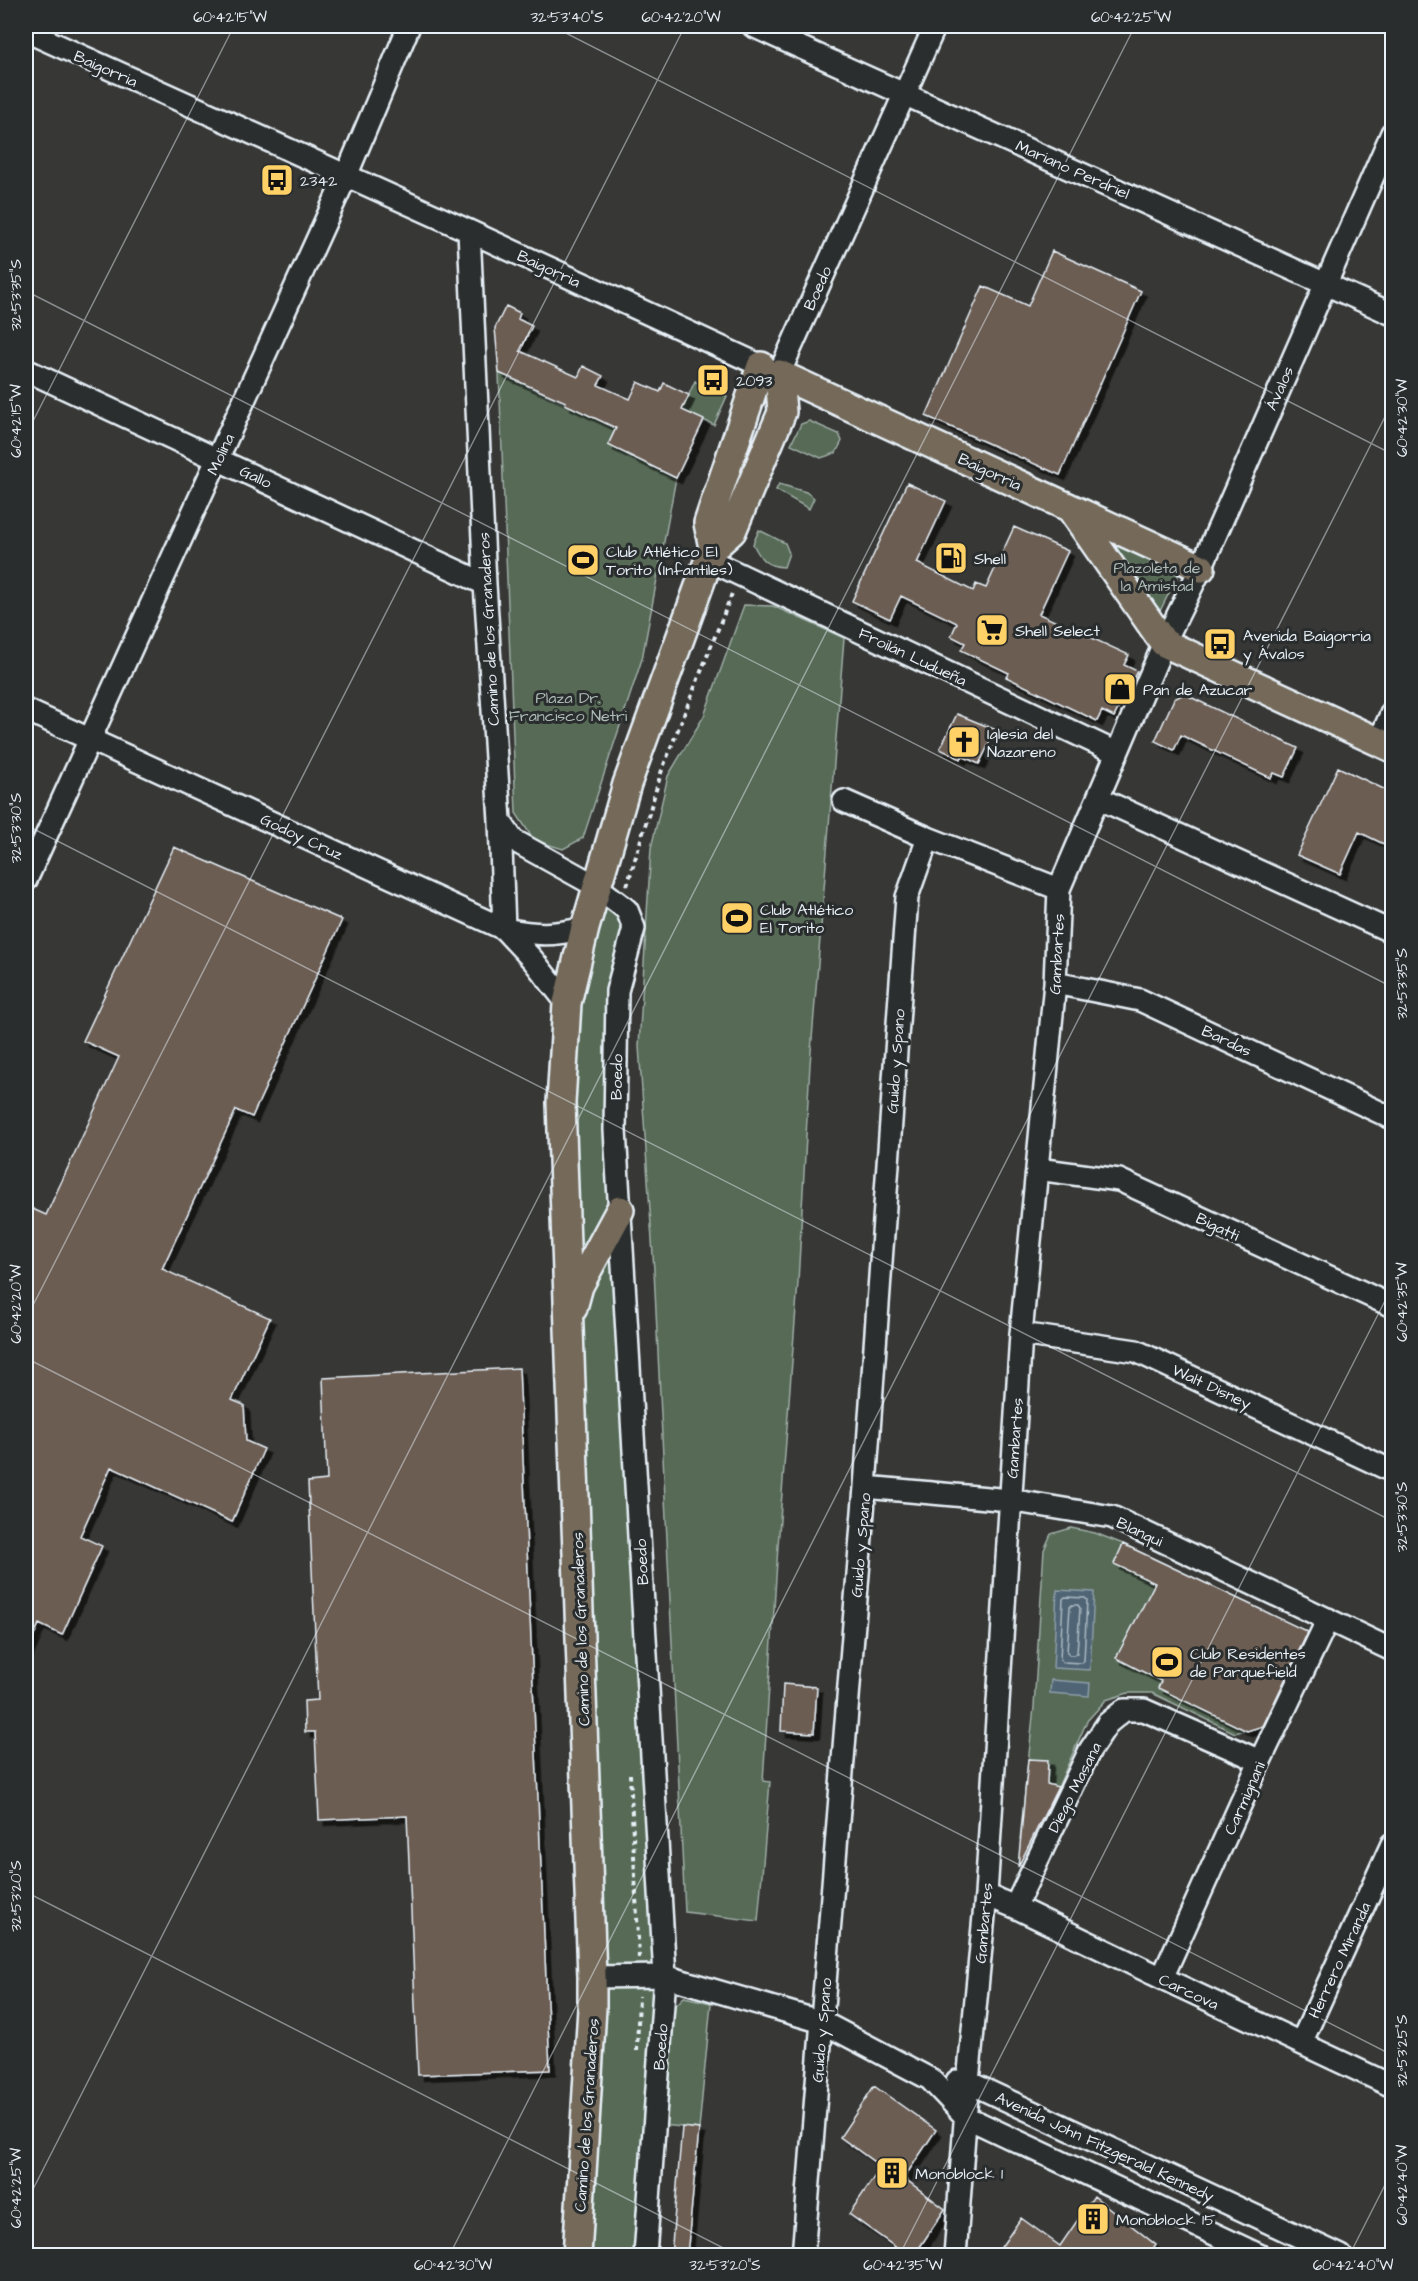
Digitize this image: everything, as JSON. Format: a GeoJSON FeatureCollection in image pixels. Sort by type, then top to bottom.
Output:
{"type":"FeatureCollection","features":[{"type":"Feature","properties":{"kind":"main road","name":"Baigorria"},"geometry":{"type":"LineString","coordinates":[[770,370],[1201,568]]}},
{"type":"Feature","properties":{"kind":"main road","name":"Boedo"},"geometry":{"type":"LineString","coordinates":[[585,928],[627,784],[711,554],[708,523],[770,370]]}},
{"type":"Feature","properties":{"kind":"main road"},"geometry":{"type":"LineString","coordinates":[[1070,508],[1164,643],[1386,745]]}},
{"type":"Feature","properties":{"kind":"main road","name":"Camino de los Granaderos"},"geometry":{"type":"LineString","coordinates":[[577,2256],[592,1977],[561,1103],[567,1003],[585,928]]}},
{"type":"Feature","properties":{"kind":"main road"},"geometry":{"type":"LineString","coordinates":[[568,1320],[579,1286],[620,1210]]}},
{"type":"Feature","properties":{"kind":"street","name":"Molina"},"geometry":{"type":"LineString","coordinates":[[26,880],[346,176],[409,26]]}},
{"type":"Feature","properties":{"kind":"street","name":"Mariano Perdriel"},"geometry":{"type":"LineString","coordinates":[[753,26],[1392,314]]}},
{"type":"Feature","properties":{"kind":"street","name":"Boedo"},"geometry":{"type":"LineString","coordinates":[[770,370],[905,93],[935,26]]}},
{"type":"Feature","properties":{"kind":"street","name":"Baigorria"},"geometry":{"type":"LineString","coordinates":[[26,31],[770,370]]}},
{"type":"Feature","properties":{"kind":"street","name":"Ávalos"},"geometry":{"type":"LineString","coordinates":[[1164,643],[1201,568],[1392,133]]}},
{"type":"Feature","properties":{"kind":"street","name":"Camino de los Granaderos"},"geometry":{"type":"LineString","coordinates":[[469,231],[504,929]]}},
{"type":"Feature","properties":{"kind":"street","name":"Gallo"},"geometry":{"type":"LineString","coordinates":[[26,370],[485,584]]}},
{"type":"Feature","properties":{"kind":"street","name":"Froilán Ludueña"},"geometry":{"type":"LineString","coordinates":[[711,554],[1117,753]]}},
{"type":"Feature","properties":{"kind":"street","name":"Gambartes"},"geometry":{"type":"LineString","coordinates":[[955,2256],[968,2082],[986,1895],[1021,1334],[1055,983],[1059,889],[1164,643]]}},
{"type":"Feature","properties":{"kind":"street","name":"Godoy Cruz"},"geometry":{"type":"LineString","coordinates":[[26,710],[504,929],[532,934],[558,935],[585,928]]}},
{"type":"Feature","properties":{"kind":"street"},"geometry":{"type":"LineString","coordinates":[[1386,745],[1392,712]]}},
{"type":"Feature","properties":{"kind":"street"},"geometry":{"type":"LineString","coordinates":[[1098,798],[1392,932]]}},
{"type":"Feature","properties":{"kind":"street"},"geometry":{"type":"LineString","coordinates":[[844,801],[928,838],[1059,889]]}},
{"type":"Feature","properties":{"kind":"street","name":"Boedo"},"geometry":{"type":"LineString","coordinates":[[500,821],[513,840],[596,886],[627,910],[634,928],[617,991],[615,1130],[664,1976],[645,2256]]}},
{"type":"Feature","properties":{"kind":"street","name":"Guido y Spano"},"geometry":{"type":"LineString","coordinates":[[803,2256],[865,1487],[907,897],[928,838]]}},
{"type":"Feature","properties":{"kind":"street"},"geometry":{"type":"LineString","coordinates":[[504,929],[533,960],[567,1003]]}},
{"type":"Feature","properties":{"kind":"street","name":"Bardas"},"geometry":{"type":"LineString","coordinates":[[1055,983],[1140,1000],[1392,1118]]}},
{"type":"Feature","properties":{"kind":"street","name":"Bigatti"},"geometry":{"type":"LineString","coordinates":[[1037,1169],[1119,1180],[1392,1306]]}},
{"type":"Feature","properties":{"kind":"street","name":"Walt Disney"},"geometry":{"type":"LineString","coordinates":[[1021,1334],[1136,1351],[1392,1471]]}},
{"type":"Feature","properties":{"kind":"street","name":"Blanqui"},"geometry":{"type":"LineString","coordinates":[[865,1487],[1010,1500],[1112,1517],[1392,1650]]}},
{"type":"Feature","properties":{"kind":"street","name":"Carmignani"},"geometry":{"type":"LineString","coordinates":[[1162,1978],[1260,1761],[1328,1619]]}},
{"type":"Feature","properties":{"kind":"street","name":"Diego Masana"},"geometry":{"type":"LineString","coordinates":[[1015,1907],[1090,1750],[1108,1723],[1124,1710],[1144,1710],[1260,1761]]}},
{"type":"Feature","properties":{"kind":"street","name":"Herrero Miranda"},"geometry":{"type":"LineString","coordinates":[[1301,2043],[1392,1844]]}},
{"type":"Feature","properties":{"kind":"street","name":"Carcova"},"geometry":{"type":"LineString","coordinates":[[986,1895],[1392,2086]]}},
{"type":"Feature","properties":{"kind":"street","name":"Avenida John Fitzgerald Kennedy"},"geometry":{"type":"LineString","coordinates":[[592,1977],[664,1976],[822,2022],[930,2079],[966,2117],[1261,2256]]}},
{"type":"Feature","properties":{"kind":"street","name":"Avenida John Fitzgerald Kennedy"},"geometry":{"type":"LineString","coordinates":[[930,2079],[968,2082],[1341,2256]]}},
{"type":"Feature","properties":{"kind":"green space","name":"Club Atlético El Torito (Infantiles)"},"geometry":{"type":"Polygon","coordinates":[[[499,373],[616,428],[608,445],[676,478],[642,659],[583,838],[563,849],[534,840],[516,813],[499,373]]]}},
{"type":"Feature","properties":{"kind":"green space"},"geometry":{"type":"Polygon","coordinates":[[[695,381],[727,396],[714,425],[682,410],[695,381]]]}},
{"type":"Feature","properties":{"kind":"green space"},"geometry":{"type":"Polygon","coordinates":[[[809,421],[839,434],[842,441],[836,453],[821,458],[791,444],[801,424],[809,421]]]}},
{"type":"Feature","properties":{"kind":"green space"},"geometry":{"type":"Polygon","coordinates":[[[779,484],[806,492],[814,498],[809,509],[776,490],[779,484]]]}},
{"type":"Feature","properties":{"kind":"green space","name":"Plazoleta de la Amistad"},"geometry":{"type":"Polygon","coordinates":[[[1099,528],[1182,567],[1159,613],[1099,528]]]}},
{"type":"Feature","properties":{"kind":"green space"},"geometry":{"type":"Polygon","coordinates":[[[759,530],[785,543],[789,553],[784,567],[768,564],[759,554],[753,544],[759,530]]]}},
{"type":"Feature","properties":{"kind":"green space"},"geometry":{"type":"Polygon","coordinates":[[[744,605],[773,606],[844,638],[810,1064],[798,1282],[763,1781],[770,1782],[758,1921],[685,1912],[654,1270],[639,1046],[651,848],[668,776],[704,716],[744,605]]]}},
{"type":"Feature","properties":{"kind":"green space"},"geometry":{"type":"Polygon","coordinates":[[[596,886],[627,910],[617,991],[665,1976],[645,2255],[577,2256],[592,2008],[561,1103],[596,886]]]}},
{"type":"Feature","properties":{"kind":"green space","name":"Club Residentes de Parquefield"},"geometry":{"type":"Polygon","coordinates":[[[1071,1528],[1095,1533],[1123,1544],[1312,1634],[1269,1724],[1235,1733],[1152,1693],[1128,1693],[1106,1700],[1087,1721],[1048,1810],[1030,1844],[1020,1839],[1034,1707],[1044,1550],[1051,1534],[1071,1528]]]}},
{"type":"Feature","properties":{"kind":"green space"},"geometry":{"type":"Polygon","coordinates":[[[684,1997],[711,2003],[699,2129],[664,2125],[673,2008],[684,1997]]]}},
{"type":"Feature","properties":{"kind":"water"},"geometry":{"type":"Polygon","coordinates":[[[1057,1590],[1094,1592],[1090,1670],[1053,1668],[1057,1590]]]}},
{"type":"Feature","properties":{"kind":"water"},"geometry":{"type":"Polygon","coordinates":[[[1051,1680],[1090,1683],[1089,1696],[1050,1693],[1051,1680]]]}},
{"type":"Feature","properties":{"kind":"building"},"geometry":{"type":"Polygon","coordinates":[[[1052,251],[1141,291],[1060,475],[926,416],[983,286],[1028,306],[1052,251]]]}},
{"type":"Feature","properties":{"kind":"building"},"geometry":{"type":"Polygon","coordinates":[[[506,306],[520,313],[518,319],[532,326],[520,351],[578,377],[583,366],[603,376],[598,385],[630,399],[638,382],[660,392],[664,383],[689,395],[682,410],[704,420],[676,478],[608,445],[616,428],[565,404],[566,402],[499,373],[495,328],[506,306]]]}},
{"type":"Feature","properties":{"kind":"building"},"geometry":{"type":"Polygon","coordinates":[[[907,483],[946,501],[917,563],[973,591],[976,584],[986,588],[1014,527],[1068,551],[1039,614],[1129,655],[1124,665],[1137,671],[1114,717],[1102,711],[1097,721],[1006,677],[1009,673],[961,650],[965,643],[951,636],[957,623],[901,596],[890,619],[852,601],[907,483]]]}},
{"type":"Feature","properties":{"kind":"building"},"geometry":{"type":"Polygon","coordinates":[[[1184,694],[1298,748],[1284,777],[1274,773],[1271,778],[1181,735],[1174,750],[1155,741],[1174,699],[1184,694]]]}},
{"type":"Feature","properties":{"kind":"building"},"geometry":{"type":"Polygon","coordinates":[[[957,714],[996,730],[979,764],[940,749],[957,714]]]}},
{"type":"Feature","properties":{"kind":"building"},"geometry":{"type":"Polygon","coordinates":[[[1338,767],[1392,793],[1392,848],[1359,832],[1340,874],[1297,855],[1338,767]]]}},
{"type":"Feature","properties":{"kind":"building"},"geometry":{"type":"Polygon","coordinates":[[[174,847],[342,920],[252,1117],[236,1110],[162,1269],[270,1318],[232,1400],[244,1405],[246,1441],[264,1449],[232,1522],[111,1467],[80,1536],[102,1546],[62,1635],[39,1624],[26,1654],[26,1206],[46,1215],[119,1057],[83,1041],[174,847]]]}},
{"type":"Feature","properties":{"kind":"building"},"geometry":{"type":"Polygon","coordinates":[[[519,1368],[550,2070],[418,2075],[407,1816],[319,1820],[315,1732],[305,1732],[304,1701],[318,1700],[308,1482],[327,1480],[323,1378],[519,1368]]]}},
{"type":"Feature","properties":{"kind":"building"},"geometry":{"type":"Polygon","coordinates":[[[1123,1544],[1308,1632],[1263,1726],[1247,1731],[1158,1688],[1161,1681],[1116,1658],[1155,1583],[1114,1564],[1123,1544]]]}},
{"type":"Feature","properties":{"kind":"building"},"geometry":{"type":"Polygon","coordinates":[[[783,1684],[817,1687],[814,1733],[781,1731],[783,1684]]]}},
{"type":"Feature","properties":{"kind":"building"},"geometry":{"type":"Polygon","coordinates":[[[1028,1759],[1048,1760],[1047,1784],[1058,1787],[1018,1867],[1028,1759]]]}},
{"type":"Feature","properties":{"kind":"building","name":"Monoblock 1"},"geometry":{"type":"Polygon","coordinates":[[[874,2086],[936,2130],[904,2178],[945,2209],[914,2256],[908,2256],[849,2214],[881,2167],[840,2137],[874,2086]]]}},
{"type":"Feature","properties":{"kind":"building"},"geometry":{"type":"Polygon","coordinates":[[[682,2127],[699,2129],[687,2256],[671,2256],[682,2127]]]}},
{"type":"Feature","properties":{"kind":"building"},"geometry":{"type":"Polygon","coordinates":[[[1094,2196],[1156,2245],[1149,2256],[995,2256],[1021,2218],[1060,2246],[1094,2196]]]}},
{"type":"Feature","properties":{"kind":"place","name":"2342"},"geometry":{"type":"Point","coordinates":[277,180]}},
{"type":"Feature","properties":{"kind":"place","name":"2093"},"geometry":{"type":"Point","coordinates":[713,380]}},
{"type":"Feature","properties":{"kind":"place","name":"Shell"},"geometry":{"type":"Point","coordinates":[951,558]}},
{"type":"Feature","properties":{"kind":"place","name":"Club Atlético El Torito (Infantiles)"},"geometry":{"type":"Point","coordinates":[583,560]}},
{"type":"Feature","properties":{"kind":"place","name":"Shell Select"},"geometry":{"type":"Point","coordinates":[992,630]}},
{"type":"Feature","properties":{"kind":"place","name":"Avenida Baigorria y Ávalos"},"geometry":{"type":"Point","coordinates":[1220,644]}},
{"type":"Feature","properties":{"kind":"place","name":"Pan de Azucar"},"geometry":{"type":"Point","coordinates":[1120,689]}},
{"type":"Feature","properties":{"kind":"place","name":"Iglesia del Nazareno"},"geometry":{"type":"Point","coordinates":[964,742]}},
{"type":"Feature","properties":{"kind":"place","name":"Club Atlético El Torito"},"geometry":{"type":"Point","coordinates":[737,918]}},
{"type":"Feature","properties":{"kind":"place","name":"Club Residentes de Parquefield"},"geometry":{"type":"Point","coordinates":[1167,1662]}},
{"type":"Feature","properties":{"kind":"place","name":"Monoblock 1"},"geometry":{"type":"Point","coordinates":[892,2173]}},
{"type":"Feature","properties":{"kind":"place","name":"Monoblock 15"},"geometry":{"type":"Point","coordinates":[1093,2219]}},
{"type":"Feature","properties":{"kind":"park label","name":"Plaza Dr. Francisco Netri"},"geometry":{"type":"Point","coordinates":[568,706]}}]}
